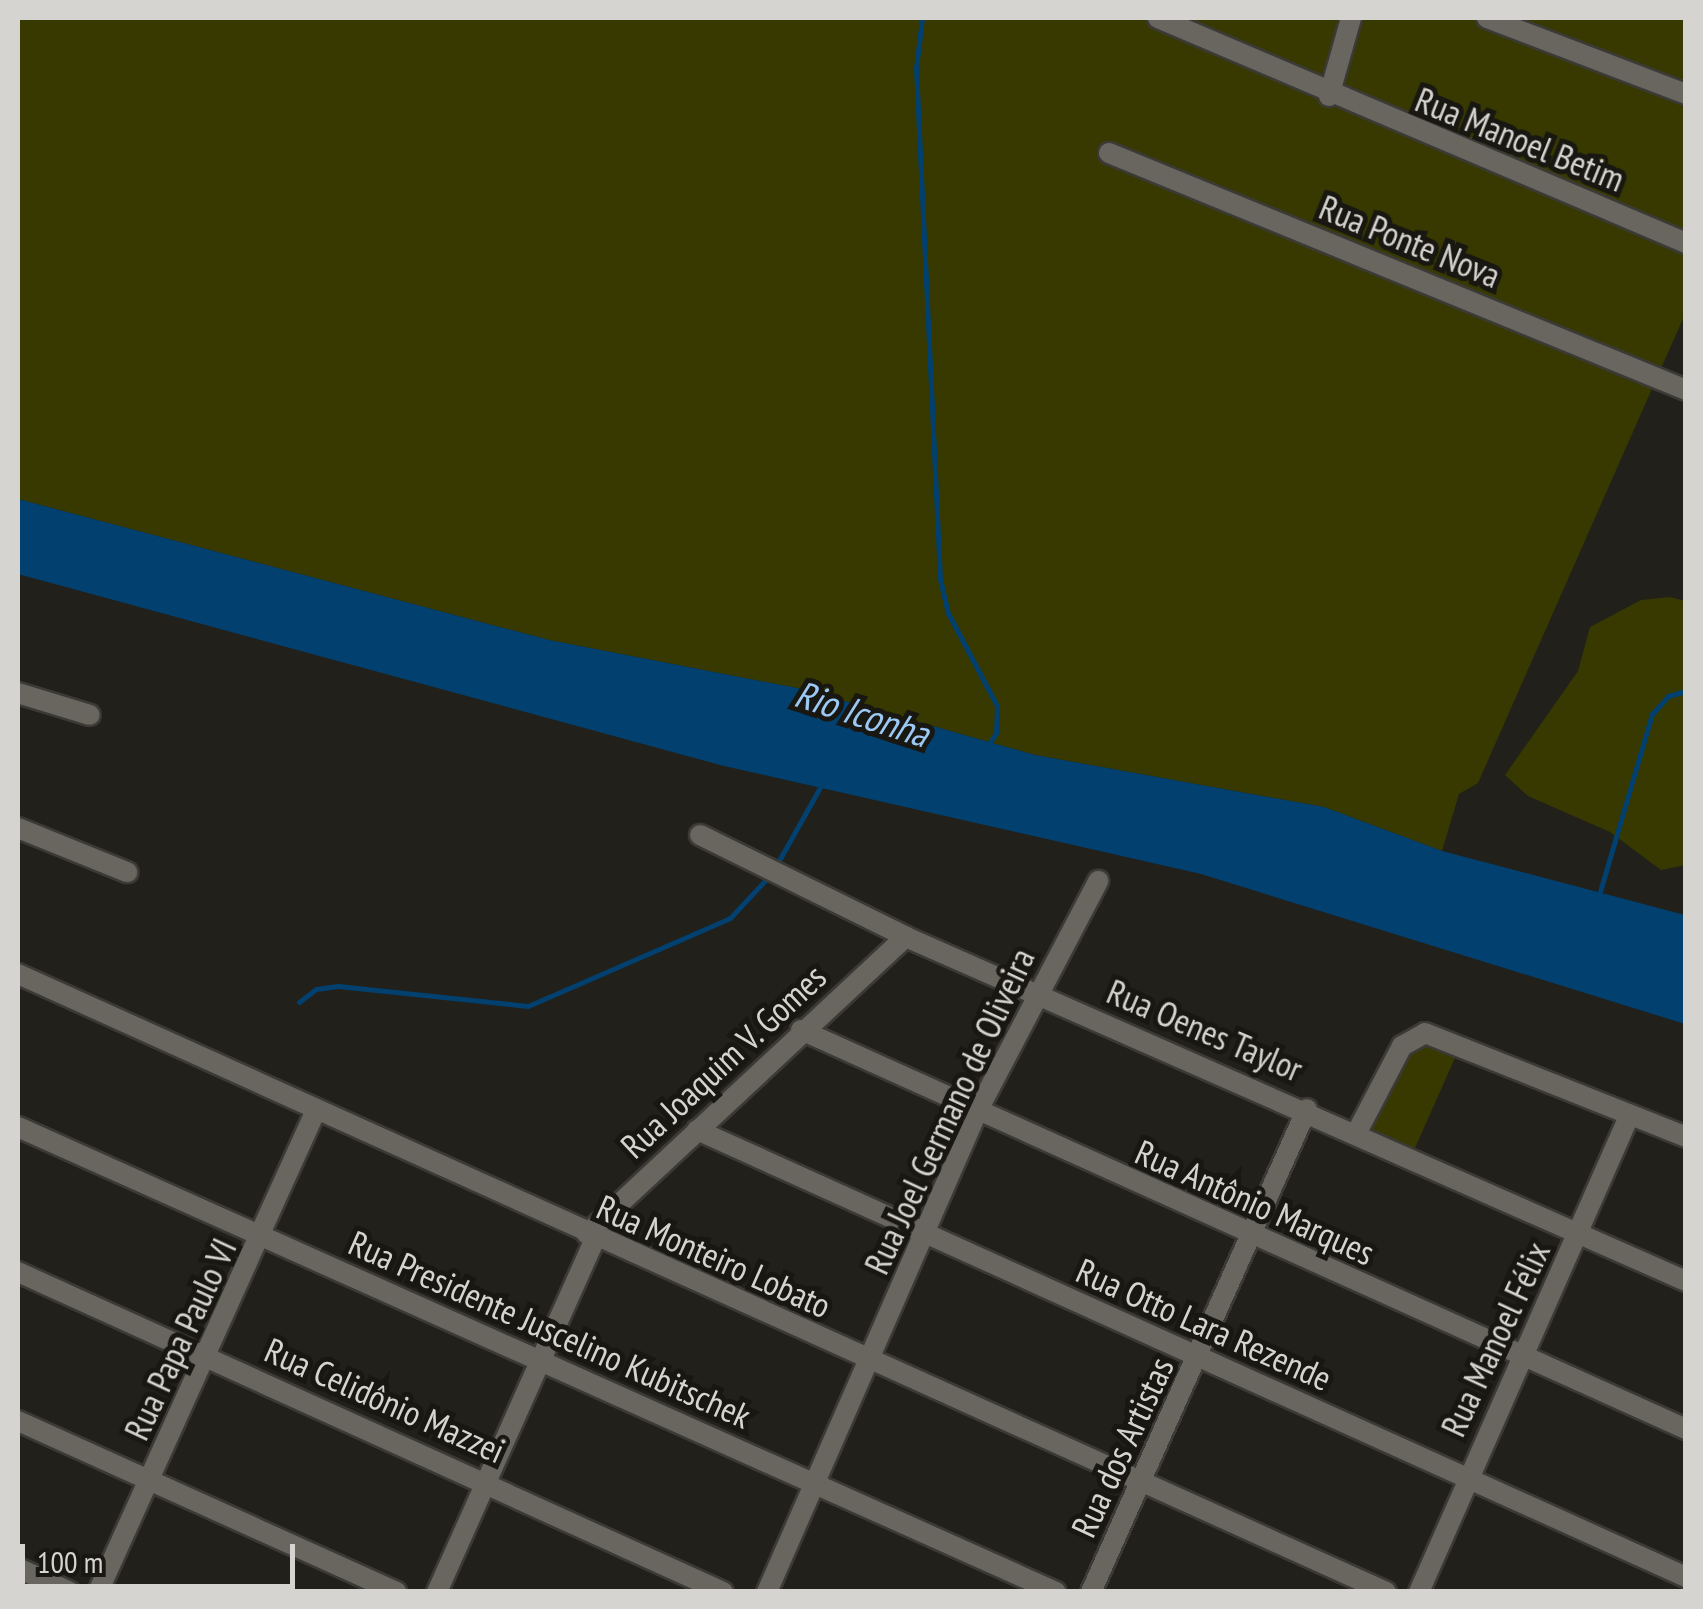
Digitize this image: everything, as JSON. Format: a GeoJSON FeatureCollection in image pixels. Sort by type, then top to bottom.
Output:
{"type":"FeatureCollection","features":[{"type":"Feature","properties":{"kind":"street","name":"Rua Manoel Betim"},"geometry":{"type":"LineString","coordinates":[[1158,18],[1329,96],[1686,243]]}},
{"type":"Feature","properties":{"kind":"street"},"geometry":{"type":"LineString","coordinates":[[1329,96],[1352,18]]}},
{"type":"Feature","properties":{"kind":"street"},"geometry":{"type":"LineString","coordinates":[[1486,18],[1686,94]]}},
{"type":"Feature","properties":{"kind":"street","name":"Rua Ponte Nova"},"geometry":{"type":"LineString","coordinates":[[1109,153],[1686,390]]}},
{"type":"Feature","properties":{"kind":"street"},"geometry":{"type":"LineString","coordinates":[[18,693],[90,715]]}},
{"type":"Feature","properties":{"kind":"street"},"geometry":{"type":"LineString","coordinates":[[18,828],[126,872]]}},
{"type":"Feature","properties":{"kind":"street","name":"Rua Oenes Taylor"},"geometry":{"type":"LineString","coordinates":[[700,835],[906,937],[1307,1109],[1686,1282]]}},
{"type":"Feature","properties":{"kind":"street","name":"Rua Joel Germano de Oliveira"},"geometry":{"type":"LineString","coordinates":[[767,1592],[811,1483],[925,1236],[978,1110],[1034,993],[1098,881]]}},
{"type":"Feature","properties":{"kind":"street","name":"Rua Joaquim V. Gomes"},"geometry":{"type":"LineString","coordinates":[[437,1592],[591,1236],[801,1030],[906,937]]}},
{"type":"Feature","properties":{"kind":"street","name":"Rua Monteiro Lobato"},"geometry":{"type":"LineString","coordinates":[[18,974],[1386,1592]]}},
{"type":"Feature","properties":{"kind":"street","name":"Rua Antônio Marques"},"geometry":{"type":"LineString","coordinates":[[801,1030],[1250,1236],[1686,1429]]}},
{"type":"Feature","properties":{"kind":"street"},"geometry":{"type":"LineString","coordinates":[[1357,1132],[1402,1046],[1415,1034],[1480,1050],[1686,1137]]}},
{"type":"Feature","properties":{"kind":"street","name":"Rua dos Artistas"},"geometry":{"type":"LineString","coordinates":[[1091,1592],[1200,1356],[1307,1109]]}},
{"type":"Feature","properties":{"kind":"street","name":"Rua Papa Paulo VI"},"geometry":{"type":"LineString","coordinates":[[98,1592],[263,1236],[316,1110]]}},
{"type":"Feature","properties":{"kind":"street","name":"Rua Manoel Félix"},"geometry":{"type":"LineString","coordinates":[[1420,1592],[1630,1114]]}},
{"type":"Feature","properties":{"kind":"street","name":"Rua Presidente Juscelino Kubitschek"},"geometry":{"type":"LineString","coordinates":[[18,1127],[1056,1592]]}},
{"type":"Feature","properties":{"kind":"street","name":"Rua Otto Lara Rezende"},"geometry":{"type":"LineString","coordinates":[[697,1130],[1686,1576]]}},
{"type":"Feature","properties":{"kind":"street","name":"Rua Celidônio Mazzei"},"geometry":{"type":"LineString","coordinates":[[18,1272],[724,1592]]}},
{"type":"Feature","properties":{"kind":"street"},"geometry":{"type":"LineString","coordinates":[[18,1421],[396,1592]]}},
{"type":"Feature","properties":{"kind":"street"},"geometry":{"type":"LineString","coordinates":[[18,1568],[70,1592]]}},
{"type":"Feature","properties":{"kind":"shaded area"},"geometry":{"type":"Polygon","coordinates":[[[18,18],[1685,18],[1685,314],[1478,783],[1459,794],[1442,851],[1324,807],[1035,755],[802,689],[549,640],[18,499],[18,18]]]}},
{"type":"Feature","properties":{"kind":"shaded area"},"geometry":{"type":"Polygon","coordinates":[[[1670,597],[1685,601],[1686,865],[1661,870],[1610,832],[1528,796],[1505,775],[1578,671],[1590,627],[1641,600],[1670,597]]]}},
{"type":"Feature","properties":{"kind":"shaded area"},"geometry":{"type":"Polygon","coordinates":[[[1403,1037],[1455,1058],[1411,1157],[1349,1133],[1403,1037]]]}},
{"type":"Feature","properties":{"kind":"water","name":"Rio Iconha"},"geometry":{"type":"Polygon","coordinates":[[[18,499],[549,640],[802,689],[1035,755],[1324,807],[1442,851],[1685,915],[1685,1024],[1201,874],[724,766],[18,574],[18,499]]]}},
{"type":"Feature","properties":{"kind":"waterway"},"geometry":{"type":"LineString","coordinates":[[922,18],[916,68],[940,579],[948,613],[997,706],[996,733],[987,747]]}},
{"type":"Feature","properties":{"kind":"waterway"},"geometry":{"type":"LineString","coordinates":[[1599,895],[1652,714],[1668,696],[1686,691]]}},
{"type":"Feature","properties":{"kind":"waterway"},"geometry":{"type":"LineString","coordinates":[[777,864],[823,782]]}},
{"type":"Feature","properties":{"kind":"waterway"},"geometry":{"type":"LineString","coordinates":[[299,1002],[316,989],[338,986],[528,1006],[730,918],[771,874]]}}]}
